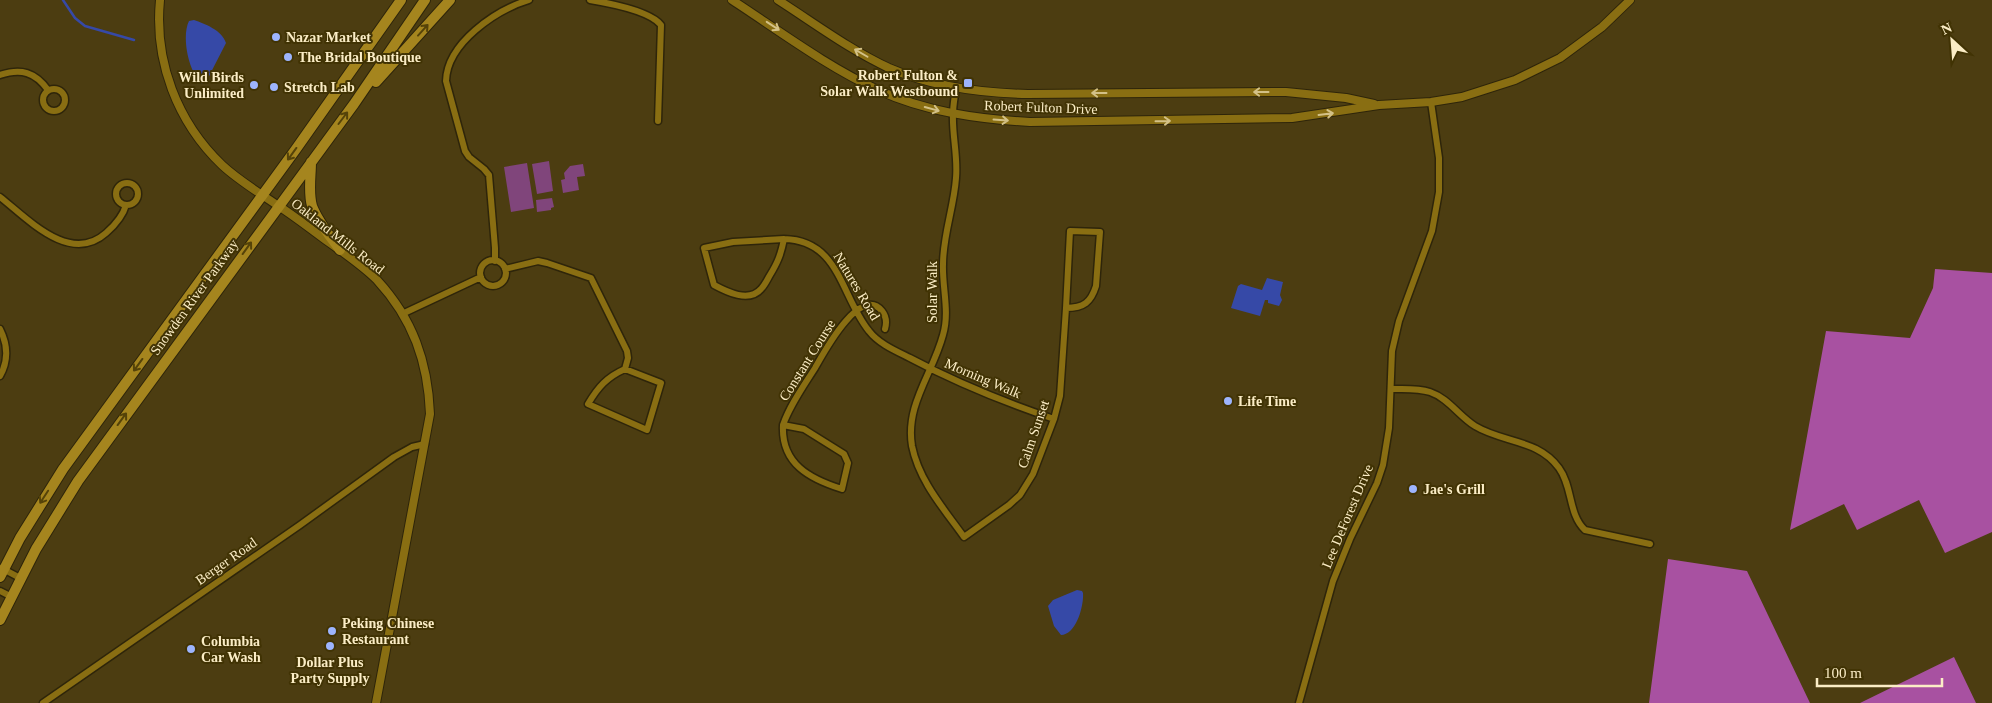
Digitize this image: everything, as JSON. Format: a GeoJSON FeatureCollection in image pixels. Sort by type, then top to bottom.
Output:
{"type":"FeatureCollection","features":[{"type":"Feature","properties":{"kind":"main road","name":"Snowden River Parkway"},"geometry":{"type":"LineString","coordinates":[[1,571],[63,469],[401,0]]}},
{"type":"Feature","properties":{"kind":"main road","name":"Snowden River Parkway"},"geometry":{"type":"LineString","coordinates":[[0,620],[36,549],[78,481],[354,104],[425,0]]}},
{"type":"Feature","properties":{"kind":"main road"},"geometry":{"type":"LineString","coordinates":[[354,104],[450,0]]}},
{"type":"Feature","properties":{"kind":"main road"},"geometry":{"type":"LineString","coordinates":[[312,161],[310,186],[312,205],[340,250]]}},
{"type":"Feature","properties":{"kind":"street","name":"Oakland Mills Road"},"geometry":{"type":"LineString","coordinates":[[160,0],[158,19],[162,58],[174,95],[195,134],[218,161],[236,177],[340,250],[376,279],[402,314],[417,343],[429,387],[430,414],[376,703]]}},
{"type":"Feature","properties":{"kind":"street"},"geometry":{"type":"LineString","coordinates":[[495,261],[491,182],[484,169],[469,157],[462,146],[446,81],[446,72],[462,44],[475,31],[502,10],[529,0]]}},
{"type":"Feature","properties":{"kind":"street"},"geometry":{"type":"LineString","coordinates":[[590,0],[648,16],[660,25],[658,121]]}},
{"type":"Feature","properties":{"kind":"street","name":"Robert Fulton Drive"},"geometry":{"type":"LineString","coordinates":[[732,0],[871,87],[922,106],[953,114],[996,120],[1030,122],[1262,120],[1292,118],[1379,105],[1431,102],[1462,97],[1515,80],[1544,66],[1583,42],[1630,0]]}},
{"type":"Feature","properties":{"kind":"street","name":"Robert Fulton Drive"},"geometry":{"type":"LineString","coordinates":[[778,0],[862,54],[889,68],[927,82],[956,88],[1028,94],[1286,92],[1346,98],[1379,105]]}},
{"type":"Feature","properties":{"kind":"street"},"geometry":{"type":"LineString","coordinates":[[0,75],[18,72],[33,75],[48,90]]}},
{"type":"Feature","properties":{"kind":"street","name":"Solar Walk"},"geometry":{"type":"LineString","coordinates":[[956,88],[953,114],[957,165],[955,192],[943,263],[945,323],[941,344],[931,369],[920,389],[914,409],[911,433],[912,446],[918,468],[926,484],[964,537]]}},
{"type":"Feature","properties":{"kind":"street","name":"Lee DeForest Drive"},"geometry":{"type":"LineString","coordinates":[[1299,703],[1333,581],[1350,539],[1377,483],[1383,465],[1389,428],[1392,388],[1390,364],[1398,321],[1432,231],[1439,192],[1439,158],[1431,102]]}},
{"type":"Feature","properties":{"kind":"street"},"geometry":{"type":"LineString","coordinates":[[0,197],[54,238],[76,244],[90,243],[103,236],[120,218],[126,205]]}},
{"type":"Feature","properties":{"kind":"street","name":"Calm Sunset"},"geometry":{"type":"LineString","coordinates":[[964,537],[1020,495],[1033,474],[1054,418],[1060,396],[1070,231],[1100,232],[1094,294],[1083,306],[1066,308]]}},
{"type":"Feature","properties":{"kind":"street","name":"Natures Road"},"geometry":{"type":"LineString","coordinates":[[784,239],[780,258],[762,289],[756,294],[747,296],[736,294],[714,285],[704,248],[733,242],[784,239],[801,240],[819,250],[827,258],[869,332],[874,337],[931,369]]}},
{"type":"Feature","properties":{"kind":"street"},"geometry":{"type":"LineString","coordinates":[[495,261],[505,269],[505,278],[497,285],[487,284],[481,277],[481,269],[487,262],[495,261]]}},
{"type":"Feature","properties":{"kind":"street"},"geometry":{"type":"LineString","coordinates":[[505,269],[524,263],[547,262],[591,278],[627,351],[628,358],[625,369],[607,379],[588,404],[647,430],[661,383],[625,369]]}},
{"type":"Feature","properties":{"kind":"street"},"geometry":{"type":"LineString","coordinates":[[402,314],[481,277]]}},
{"type":"Feature","properties":{"kind":"street"},"geometry":{"type":"LineString","coordinates":[[856,310],[866,305],[881,310],[886,318],[885,329]]}},
{"type":"Feature","properties":{"kind":"street","name":"Constant Course"},"geometry":{"type":"LineString","coordinates":[[783,426],[790,408],[839,329],[856,310]]}},
{"type":"Feature","properties":{"kind":"street"},"geometry":{"type":"LineString","coordinates":[[0,329],[7,349],[5,365],[0,376]]}},
{"type":"Feature","properties":{"kind":"street","name":"Morning Walk"},"geometry":{"type":"LineString","coordinates":[[931,369],[998,400],[1054,418]]}},
{"type":"Feature","properties":{"kind":"street"},"geometry":{"type":"LineString","coordinates":[[1392,388],[1429,391],[1440,396],[1467,420],[1483,430],[1537,448],[1546,454],[1567,481],[1574,513],[1585,530],[1650,544]]}},
{"type":"Feature","properties":{"kind":"street"},"geometry":{"type":"LineString","coordinates":[[783,426],[804,429],[844,454],[848,463],[842,489],[806,474],[798,467],[786,448],[783,426]]}},
{"type":"Feature","properties":{"kind":"street","name":"Berger Road"},"geometry":{"type":"LineString","coordinates":[[43,703],[300,525],[394,457],[412,447],[425,444]]}},
{"type":"Feature","properties":{"kind":"street"},"geometry":{"type":"LineString","coordinates":[[1,571],[22,579]]}},
{"type":"Feature","properties":{"kind":"street"},"geometry":{"type":"LineString","coordinates":[[0,591],[12,597]]}},
{"type":"Feature","properties":{"kind":"shaded area"},"geometry":{"type":"Polygon","coordinates":[[[549,161],[553,191],[537,194],[532,164],[549,161]]]}},
{"type":"Feature","properties":{"kind":"shaded area"},"geometry":{"type":"Polygon","coordinates":[[[527,163],[534,208],[511,212],[504,167],[527,163]]]}},
{"type":"Feature","properties":{"kind":"shaded area"},"geometry":{"type":"Polygon","coordinates":[[[583,164],[585,176],[577,177],[579,190],[563,193],[561,180],[565,179],[564,173],[570,166],[583,164]]]}},
{"type":"Feature","properties":{"kind":"shaded area"},"geometry":{"type":"Polygon","coordinates":[[[552,198],[554,207],[551,210],[537,212],[536,200],[552,198]]]}},
{"type":"Feature","properties":{"kind":"shaded area"},"geometry":{"type":"Polygon","coordinates":[[[1935,269],[1992,273],[1992,532],[1945,553],[1919,500],[1857,530],[1844,504],[1790,530],[1826,331],[1910,338],[1933,288],[1935,269]]]}},
{"type":"Feature","properties":{"kind":"shaded area"},"geometry":{"type":"Polygon","coordinates":[[[1668,559],[1747,571],[1810,703],[1649,703],[1668,559]]]}},
{"type":"Feature","properties":{"kind":"shaded area"},"geometry":{"type":"Polygon","coordinates":[[[1954,657],[1976,703],[1860,703],[1954,657]]]}},
{"type":"Feature","properties":{"kind":"water"},"geometry":{"type":"Polygon","coordinates":[[[194,20],[217,31],[226,43],[206,82],[202,84],[193,72],[186,45],[189,21],[194,20]]]}},
{"type":"Feature","properties":{"kind":"water"},"geometry":{"type":"Polygon","coordinates":[[[1267,278],[1283,282],[1280,295],[1282,300],[1279,306],[1268,303],[1268,300],[1265,300],[1260,316],[1231,308],[1238,286],[1241,284],[1262,290],[1267,278]]]}},
{"type":"Feature","properties":{"kind":"water"},"geometry":{"type":"Polygon","coordinates":[[[1077,590],[1083,593],[1078,619],[1071,630],[1061,635],[1054,626],[1048,606],[1053,600],[1077,590]]]}},
{"type":"Feature","properties":{"kind":"waterway"},"geometry":{"type":"LineString","coordinates":[[63,0],[75,18],[85,26],[134,40]]}},
{"type":"Feature","properties":{"kind":"place","name":"Nazar Market"},"geometry":{"type":"Point","coordinates":[276,37]}},
{"type":"Feature","properties":{"kind":"place","name":"The Bridal Boutique"},"geometry":{"type":"Point","coordinates":[288,57]}},
{"type":"Feature","properties":{"kind":"place","name":"Robert Fulton & Solar Walk Westbound"},"geometry":{"type":"Point","coordinates":[968,83]}},
{"type":"Feature","properties":{"kind":"place","name":"Wild Birds Unlimited"},"geometry":{"type":"Point","coordinates":[254,85]}},
{"type":"Feature","properties":{"kind":"place","name":"Stretch Lab"},"geometry":{"type":"Point","coordinates":[274,87]}},
{"type":"Feature","properties":{"kind":"place","name":"Life Time"},"geometry":{"type":"Point","coordinates":[1228,401]}},
{"type":"Feature","properties":{"kind":"place","name":"Jae's Grill"},"geometry":{"type":"Point","coordinates":[1413,489]}},
{"type":"Feature","properties":{"kind":"place","name":"Peking Chinese Restaurant"},"geometry":{"type":"Point","coordinates":[332,631]}},
{"type":"Feature","properties":{"kind":"place","name":"Dollar Plus Party Supply"},"geometry":{"type":"Point","coordinates":[330,646]}},
{"type":"Feature","properties":{"kind":"place","name":"Columbia Car Wash"},"geometry":{"type":"Point","coordinates":[191,649]}}]}
